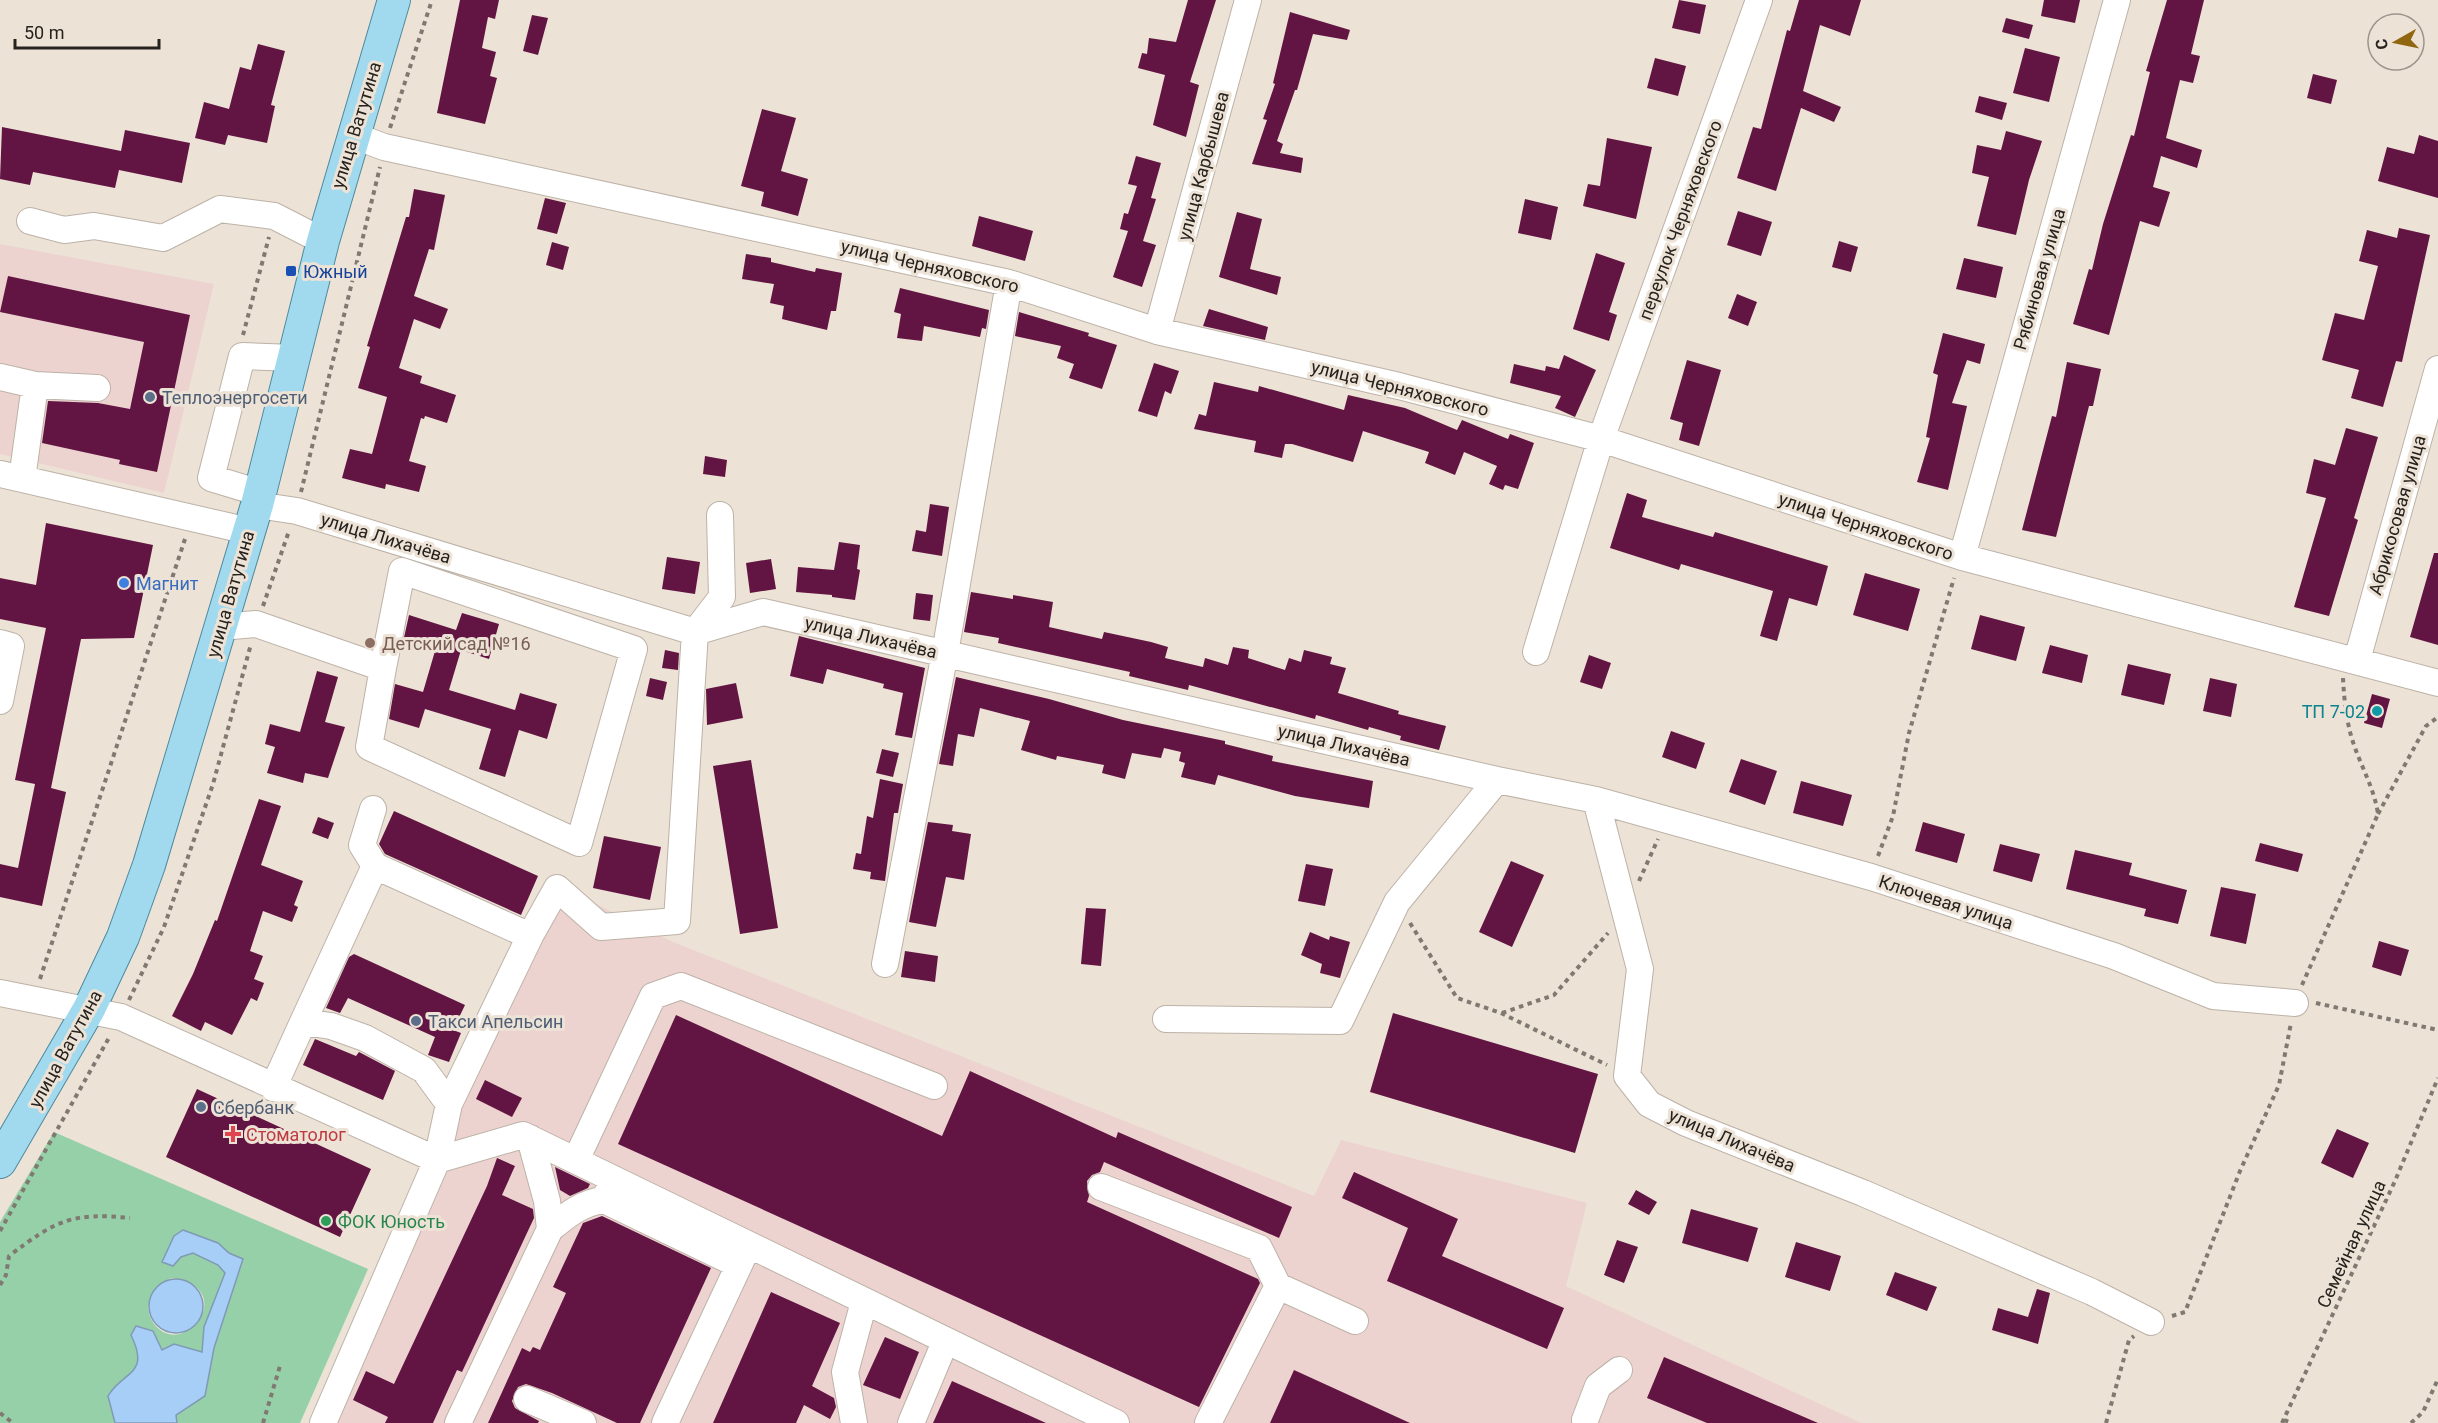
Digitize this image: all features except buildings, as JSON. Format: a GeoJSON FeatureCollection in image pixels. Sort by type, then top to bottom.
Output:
{"type":"FeatureCollection","features":[{"type":"Feature","properties":{"kind":"main road","name":"улица Ватутина"},"geometry":{"type":"LineString","coordinates":[[0,1162],[89,1009],[123,937],[149,865],[255,510],[323,241],[352,135],[394,0]]}},
{"type":"Feature","properties":{"kind":"street","name":"улица Карбышева"},"geometry":{"type":"LineString","coordinates":[[1157,331],[1248,0]]}},
{"type":"Feature","properties":{"kind":"street","name":"переулок Черняховского"},"geometry":{"type":"LineString","coordinates":[[1536,652],[1601,439],[1759,0]]}},
{"type":"Feature","properties":{"kind":"street","name":"Рябиновая улица"},"geometry":{"type":"LineString","coordinates":[[1962,557],[2117,0]]}},
{"type":"Feature","properties":{"kind":"street","name":"улица Черняховского"},"geometry":{"type":"LineString","coordinates":[[352,135],[384,147],[1009,283],[1157,331],[1399,386],[1601,439],[1962,557],[2438,683]]}},
{"type":"Feature","properties":{"kind":"street"},"geometry":{"type":"LineString","coordinates":[[30,221],[64,230],[94,226],[163,238],[220,209],[274,216],[323,241]]}},
{"type":"Feature","properties":{"kind":"street"},"geometry":{"type":"LineString","coordinates":[[885,964],[945,653],[1009,283]]}},
{"type":"Feature","properties":{"kind":"street"},"geometry":{"type":"LineString","coordinates":[[255,510],[211,478],[242,356],[294,358]]}},
{"type":"Feature","properties":{"kind":"street","name":"Абрикосовая улица"},"geometry":{"type":"LineString","coordinates":[[2357,660],[2438,369]]}},
{"type":"Feature","properties":{"kind":"street"},"geometry":{"type":"LineString","coordinates":[[0,376],[35,385],[98,388]]}},
{"type":"Feature","properties":{"kind":"street"},"geometry":{"type":"LineString","coordinates":[[35,385],[11,477],[191,519],[255,510]]}},
{"type":"Feature","properties":{"kind":"street","name":"улица Лихачёва"},"geometry":{"type":"LineString","coordinates":[[255,510],[297,511],[695,632],[763,612],[1497,780],[1596,800]]}},
{"type":"Feature","properties":{"kind":"street"},"geometry":{"type":"LineString","coordinates":[[323,1423],[437,1160],[449,1104],[530,936],[557,888],[601,927],[677,921],[695,632],[722,597],[720,515]]}},
{"type":"Feature","properties":{"kind":"street"},"geometry":{"type":"LineString","coordinates":[[402,571],[634,649],[579,843],[369,747],[384,668],[402,571]]}},
{"type":"Feature","properties":{"kind":"street"},"geometry":{"type":"LineString","coordinates":[[221,627],[256,624],[384,668]]}},
{"type":"Feature","properties":{"kind":"street"},"geometry":{"type":"LineString","coordinates":[[0,643],[11,645],[0,701]]}},
{"type":"Feature","properties":{"kind":"street"},"geometry":{"type":"LineString","coordinates":[[1166,1018],[1340,1021],[1397,902],[1497,780]]}},
{"type":"Feature","properties":{"kind":"street"},"geometry":{"type":"LineString","coordinates":[[1596,800],[1640,969],[1627,1076]]}},
{"type":"Feature","properties":{"kind":"street","name":"Ключевая улица"},"geometry":{"type":"LineString","coordinates":[[1596,800],[1667,818],[1870,877],[2114,956],[2213,996],[2295,1003]]}},
{"type":"Feature","properties":{"kind":"street"},"geometry":{"type":"LineString","coordinates":[[373,809],[362,845],[375,866],[530,936]]}},
{"type":"Feature","properties":{"kind":"street"},"geometry":{"type":"LineString","coordinates":[[273,1088],[375,866]]}},
{"type":"Feature","properties":{"kind":"street"},"geometry":{"type":"LineString","coordinates":[[576,1160],[653,996],[681,986],[934,1086]]}},
{"type":"Feature","properties":{"kind":"street"},"geometry":{"type":"LineString","coordinates":[[0,993],[121,1017],[273,1088],[437,1160],[523,1135],[576,1160],[609,1190],[744,1256],[864,1302],[1116,1423]]}},
{"type":"Feature","properties":{"kind":"street"},"geometry":{"type":"LineString","coordinates":[[303,1022],[331,1026],[365,1038],[424,1070],[449,1104]]}},
{"type":"Feature","properties":{"kind":"street","name":"улица Лихачёва"},"geometry":{"type":"LineString","coordinates":[[1627,1076],[1648,1104],[1686,1123],[1885,1203],[2092,1292],[2151,1322]]}},
{"type":"Feature","properties":{"kind":"street"},"geometry":{"type":"LineString","coordinates":[[530,1138],[547,1201],[550,1229]]}},
{"type":"Feature","properties":{"kind":"street"},"geometry":{"type":"LineString","coordinates":[[1101,1187],[1259,1248],[1278,1286],[1354,1321]]}},
{"type":"Feature","properties":{"kind":"street"},"geometry":{"type":"LineString","coordinates":[[458,1423],[550,1229],[576,1208],[609,1190]]}},
{"type":"Feature","properties":{"kind":"street"},"geometry":{"type":"LineString","coordinates":[[665,1423],[744,1256]]}},
{"type":"Feature","properties":{"kind":"street"},"geometry":{"type":"LineString","coordinates":[[1208,1423],[1278,1286]]}},
{"type":"Feature","properties":{"kind":"street"},"geometry":{"type":"LineString","coordinates":[[854,1423],[845,1372],[864,1302]]}},
{"type":"Feature","properties":{"kind":"street"},"geometry":{"type":"LineString","coordinates":[[911,1423],[945,1341]]}},
{"type":"Feature","properties":{"kind":"street"},"geometry":{"type":"LineString","coordinates":[[1586,1422],[1598,1386],[1619,1370]]}},
{"type":"Feature","properties":{"kind":"street"},"geometry":{"type":"LineString","coordinates":[[527,1399],[583,1423]]}},
{"type":"Feature","properties":{"kind":"path"},"geometry":{"type":"LineString","coordinates":[[242,356],[243,337],[274,216]]}},
{"type":"Feature","properties":{"kind":"path"},"geometry":{"type":"LineString","coordinates":[[33,1000],[191,519]]}},
{"type":"Feature","properties":{"kind":"path"},"geometry":{"type":"LineString","coordinates":[[1870,877],[1893,816],[1910,733],[1949,592],[1962,557]]}},
{"type":"Feature","properties":{"kind":"path"},"geometry":{"type":"LineString","coordinates":[[2378,814],[2426,726],[2438,717]]}},
{"type":"Feature","properties":{"kind":"path"},"geometry":{"type":"LineString","coordinates":[[1502,1013],[1554,995],[1625,914],[1667,818]]}},
{"type":"Feature","properties":{"kind":"path"},"geometry":{"type":"LineString","coordinates":[[1397,902],[1457,998],[1502,1013],[1627,1076]]}},
{"type":"Feature","properties":{"kind":"path"},"geometry":{"type":"LineString","coordinates":[[2295,1003],[2324,1003],[2438,1030]]}},
{"type":"Feature","properties":{"kind":"path","name":"Семейная улица"},"geometry":{"type":"LineString","coordinates":[[2283,1421],[2395,1181],[2438,1078]]}},
{"type":"Feature","properties":{"kind":"path"},"geometry":{"type":"LineString","coordinates":[[0,1285],[6,1275],[9,1256],[41,1231],[62,1220],[105,1216],[130,1218]]}},
{"type":"Feature","properties":{"kind":"path"},"geometry":{"type":"LineString","coordinates":[[2106,1423],[2129,1340],[2151,1322]]}},
{"type":"Feature","properties":{"kind":"path"},"geometry":{"type":"LineString","coordinates":[[263,1423],[280,1366]]}},
{"type":"Feature","properties":{"kind":"path"},"geometry":{"type":"LineString","coordinates":[[2411,1423],[2423,1412],[2438,1380]]}},
{"type":"Feature","properties":{"kind":"path"},"geometry":{"type":"LineString","coordinates":[[0,1413],[13,1423]]}},
{"type":"Feature","properties":{"kind":"path"},"geometry":{"type":"LineString","coordinates":[[2283,1421],[2292,1423]]}},
{"type":"Feature","properties":{"kind":"shaded area"},"geometry":{"type":"Polygon","coordinates":[[[0,244],[214,284],[164,493],[0,454],[0,244]]]}},
{"type":"Feature","properties":{"kind":"shaded area"},"geometry":{"type":"Polygon","coordinates":[[[564,888],[673,942],[1314,1196],[1341,1140],[1587,1203],[1566,1286],[1861,1423],[335,1423],[455,1105],[564,888]]]}},
{"type":"Feature","properties":{"kind":"green space"},"geometry":{"type":"Polygon","coordinates":[[[54,1132],[368,1269],[300,1423],[0,1423],[0,1222],[54,1132]],[[171,1278],[159,1286],[151,1297],[148,1310],[150,1317],[154,1324],[166,1333],[179,1334],[191,1329],[200,1319],[204,1307],[202,1294],[192,1284],[171,1278]]]}},
{"type":"Feature","properties":{"kind":"water"},"geometry":{"type":"Polygon","coordinates":[[[183,1230],[218,1243],[229,1253],[243,1259],[214,1348],[205,1396],[176,1415],[177,1423],[115,1423],[108,1396],[136,1366],[138,1358],[131,1335],[136,1326],[153,1331],[162,1350],[174,1344],[202,1352],[204,1327],[225,1273],[218,1265],[193,1253],[181,1257],[173,1266],[162,1262],[174,1236],[183,1230]]]}},
{"type":"Feature","properties":{"kind":"water"},"geometry":{"type":"Polygon","coordinates":[[[176,1279],[186,1281],[195,1287],[201,1296],[203,1306],[201,1316],[195,1325],[186,1331],[176,1333],[166,1331],[157,1325],[151,1316],[149,1306],[151,1296],[157,1287],[166,1281],[176,1279]]]}},
{"type":"Feature","properties":{"kind":"place","name":"Южный"},"geometry":{"type":"Point","coordinates":[291,271]}},
{"type":"Feature","properties":{"kind":"place","name":"Теплоэнергосети"},"geometry":{"type":"Point","coordinates":[150,397]}},
{"type":"Feature","properties":{"kind":"place","name":"Магнит"},"geometry":{"type":"Point","coordinates":[124,583]}},
{"type":"Feature","properties":{"kind":"place","name":"Детский сад №16"},"geometry":{"type":"Point","coordinates":[370,643]}},
{"type":"Feature","properties":{"kind":"place","name":"ТП 7-02"},"geometry":{"type":"Point","coordinates":[2377,711]}},
{"type":"Feature","properties":{"kind":"place","name":"Такси Апельсин"},"geometry":{"type":"Point","coordinates":[416,1021]}},
{"type":"Feature","properties":{"kind":"place","name":"Сбербанк"},"geometry":{"type":"Point","coordinates":[201,1107]}},
{"type":"Feature","properties":{"kind":"place","name":"Стоматолог"},"geometry":{"type":"Point","coordinates":[233,1134]}},
{"type":"Feature","properties":{"kind":"place","name":"ФОК Юность"},"geometry":{"type":"Point","coordinates":[326,1221]}}]}
